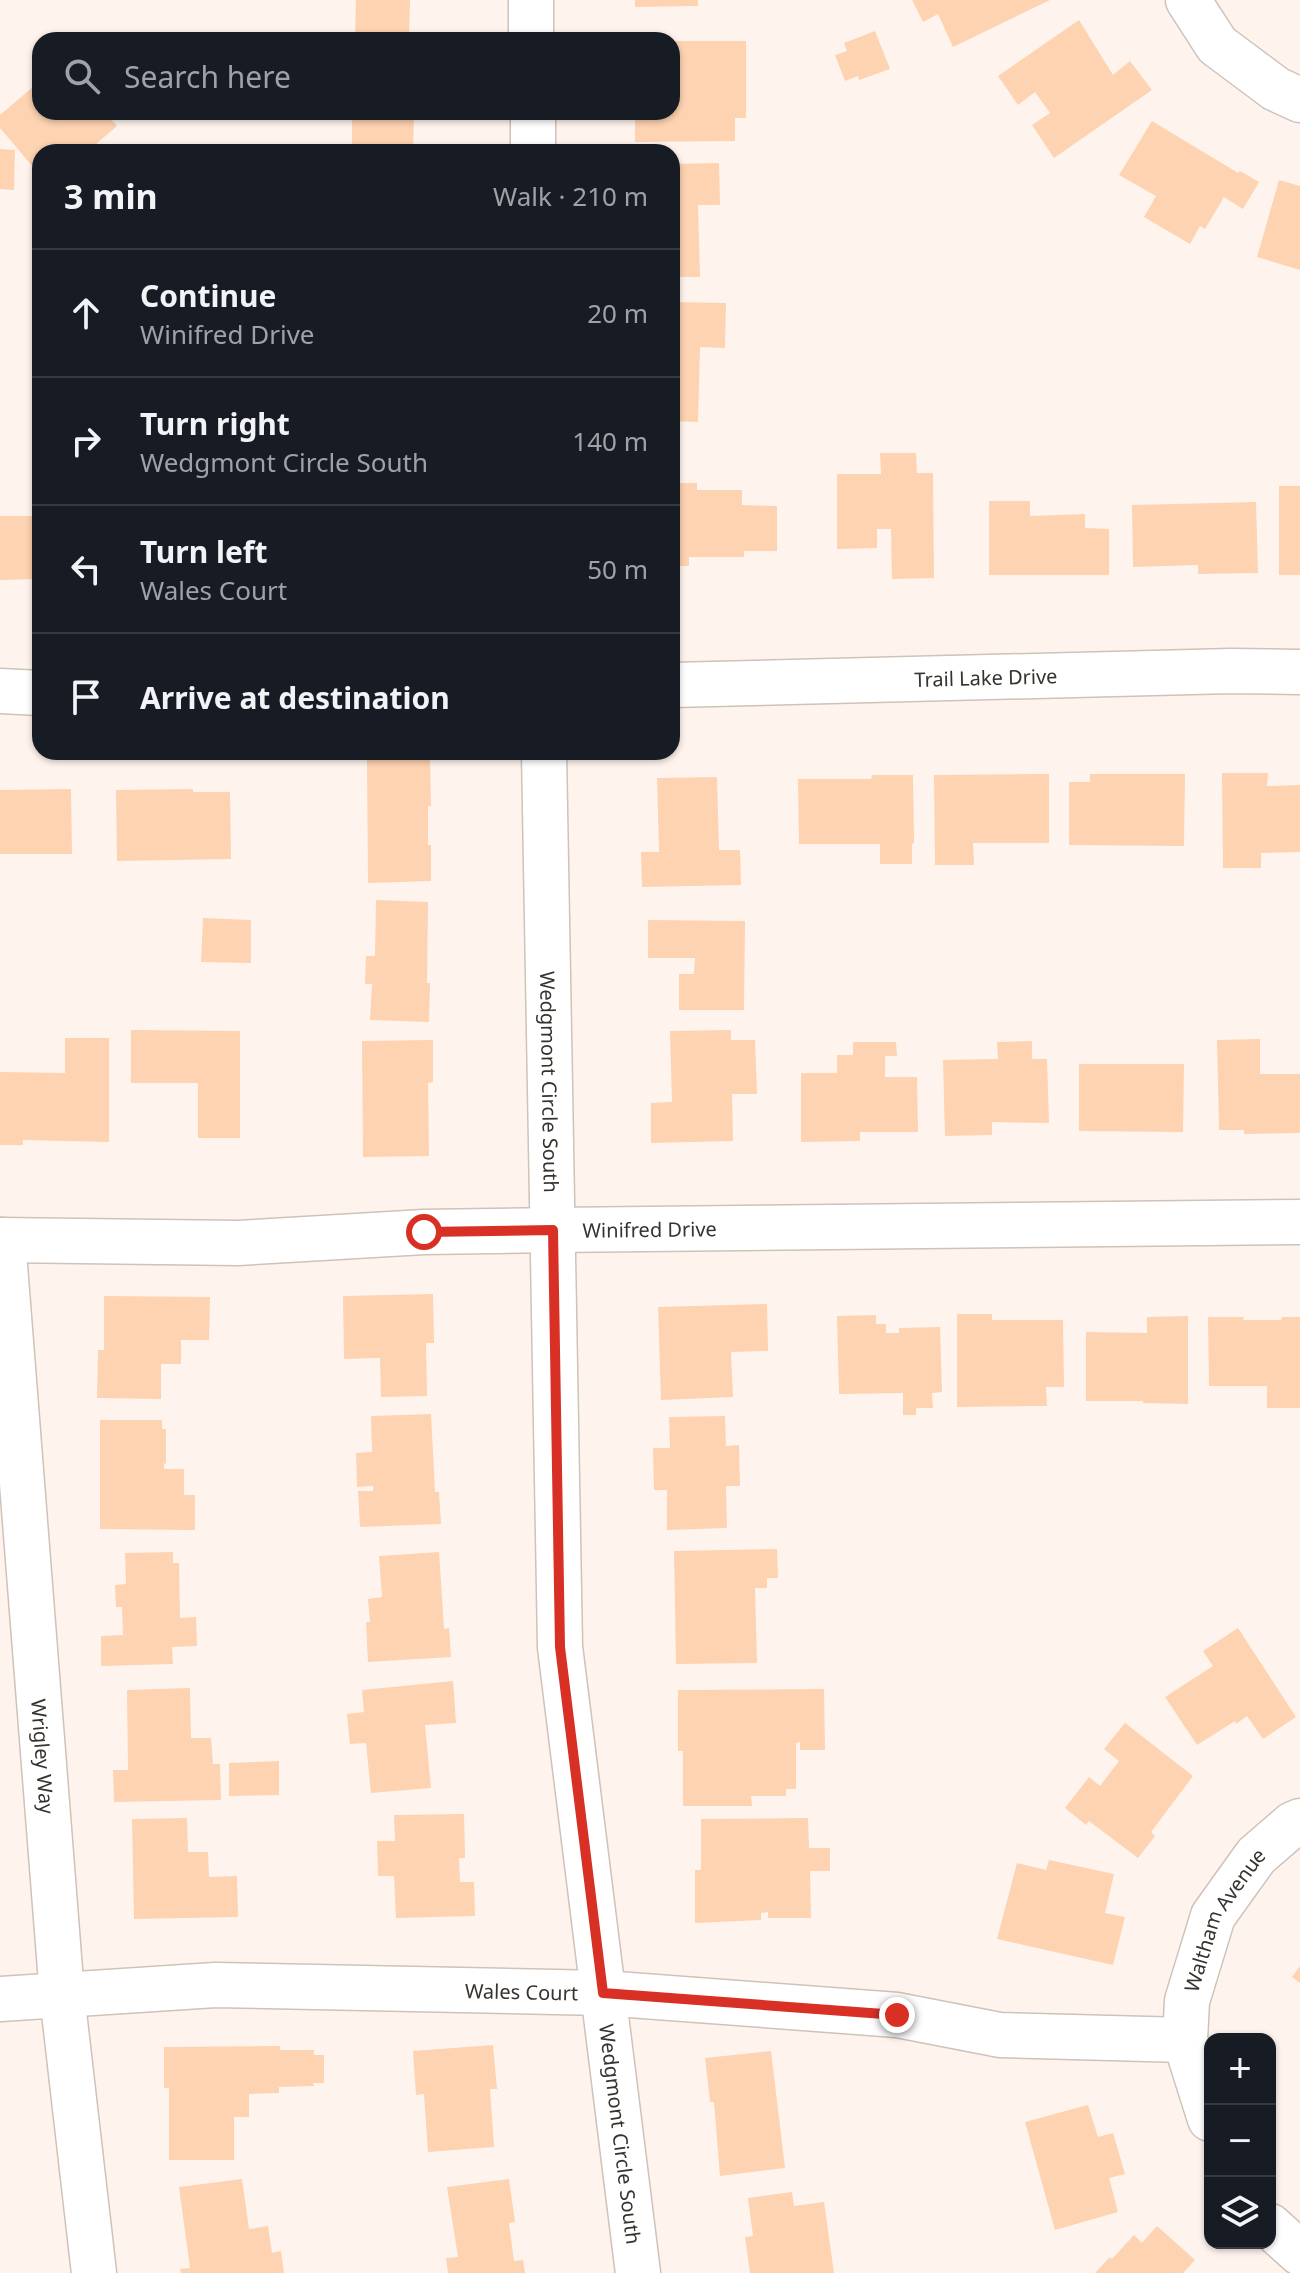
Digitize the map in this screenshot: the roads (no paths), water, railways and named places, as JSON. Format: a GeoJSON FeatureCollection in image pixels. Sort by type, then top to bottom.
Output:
{"type":"FeatureCollection","features":[{"type":"Feature","properties":{"kind":"street"},"geometry":{"type":"LineString","coordinates":[[531,0],[531,32]]}},
{"type":"Feature","properties":{"kind":"street"},"geometry":{"type":"LineString","coordinates":[[1188,0],[1217,45],[1276,89],[1300,100]]}},
{"type":"Feature","properties":{"kind":"street"},"geometry":{"type":"LineString","coordinates":[[533,120],[533,144]]}},
{"type":"Feature","properties":{"kind":"street","name":"Trail Lake Drive"},"geometry":{"type":"LineString","coordinates":[[680,685],[1231,671],[1300,672]]}},
{"type":"Feature","properties":{"kind":"street"},"geometry":{"type":"LineString","coordinates":[[0,691],[32,693]]}},
{"type":"Feature","properties":{"kind":"street","name":"Wedgmont Circle South"},"geometry":{"type":"LineString","coordinates":[[544,760],[560,1647],[638,2273]]}},
{"type":"Feature","properties":{"kind":"street","name":"Winifred Drive"},"geometry":{"type":"LineString","coordinates":[[1,1240],[238,1243],[424,1232],[1300,1222]]}},
{"type":"Feature","properties":{"kind":"street","name":"Wrigley Way"},"geometry":{"type":"LineString","coordinates":[[1,1240],[62,1995],[94,2273]]}},
{"type":"Feature","properties":{"kind":"street","name":"Waltham Avenue"},"geometry":{"type":"LineString","coordinates":[[1185,2040],[1187,2001],[1213,1916],[1256,1856],[1300,1821]]}},
{"type":"Feature","properties":{"kind":"street","name":"Wales Court"},"geometry":{"type":"LineString","coordinates":[[0,1999],[215,1985],[603,1993],[897,2015],[1000,2035],[1185,2040]]}},
{"type":"Feature","properties":{"kind":"street"},"geometry":{"type":"LineString","coordinates":[[1185,2040],[1206,2105]]}},
{"type":"Feature","properties":{"kind":"street"},"geometry":{"type":"LineString","coordinates":[[1276,2231],[1300,2253]]}}]}
